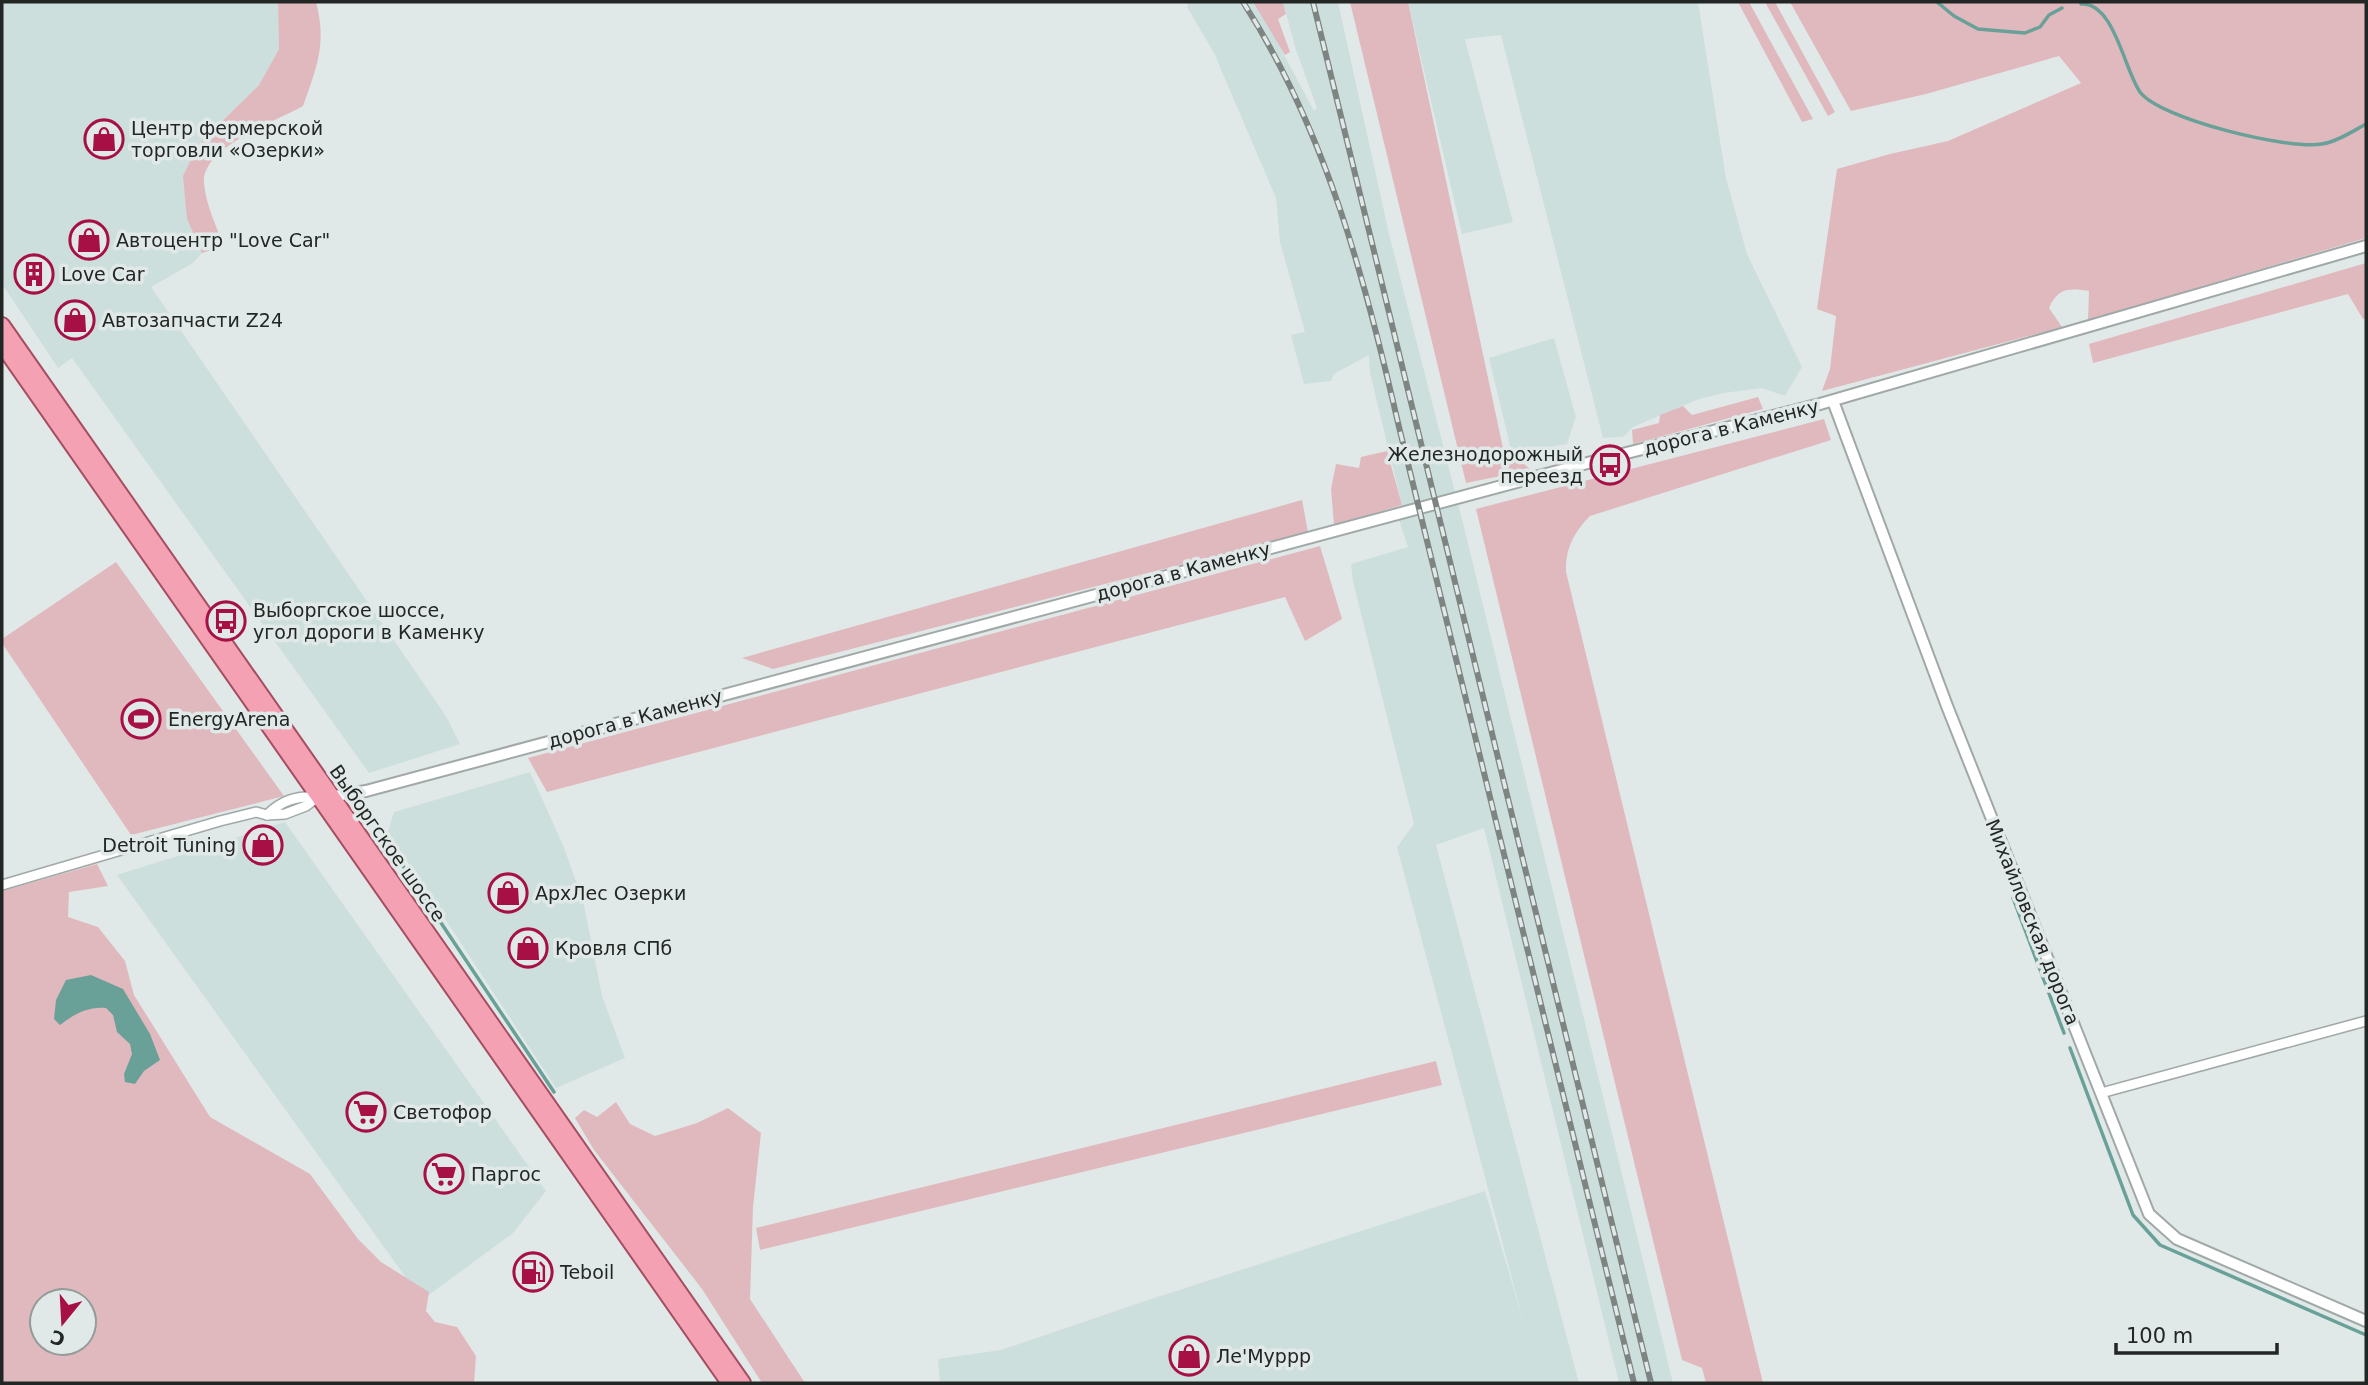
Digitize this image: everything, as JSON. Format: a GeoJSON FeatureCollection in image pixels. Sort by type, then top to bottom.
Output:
{"type":"FeatureCollection","features":[{"type":"Feature","properties":{"kind":"main road","name":"Выборгское шоссе"},"geometry":{"type":"LineString","coordinates":[[2,326],[729,1383]]}},
{"type":"Feature","properties":{"kind":"main road","name":"Выборгское шоссе"},"geometry":{"type":"LineString","coordinates":[[2,345],[743,1383]]}},
{"type":"Feature","properties":{"kind":"street","name":"дорога в Каменку"},"geometry":{"type":"LineString","coordinates":[[2,885],[220,821],[256,812],[267,816],[279,803],[300,796],[325,797],[366,791],[1595,461],[1833,401],[2366,246]]}},
{"type":"Feature","properties":{"kind":"street","name":"Михайловская дорога"},"geometry":{"type":"LineString","coordinates":[[1833,401],[1944,696],[2149,1214],[2177,1239],[2366,1321]]}},
{"type":"Feature","properties":{"kind":"street"},"geometry":{"type":"LineString","coordinates":[[2101,1093],[2366,1021]]}},
{"type":"Feature","properties":{"kind":"shaded area"},"geometry":{"type":"Polygon","coordinates":[[[2,2],[278,2],[279,49],[259,85],[198,145],[187,219],[202,253],[193,263],[151,287],[446,716],[460,744],[369,773],[72,358],[58,368],[2,284],[2,2]]]}},
{"type":"Feature","properties":{"kind":"shaded area"},"geometry":{"type":"Polygon","coordinates":[[[278,2],[316,2],[321,30],[319,55],[312,79],[303,106],[259,127],[227,147],[206,170],[204,183],[207,199],[224,246],[202,253],[187,219],[183,176],[198,145],[259,85],[279,49],[278,2]]]}},
{"type":"Feature","properties":{"kind":"shaded area"},"geometry":{"type":"Polygon","coordinates":[[[1189,2],[1253,2],[1264,17],[1314,111],[1317,108],[1296,50],[1283,2],[1338,2],[1389,234],[1463,523],[1673,1383],[1619,1383],[1484,828],[1436,845],[1579,1383],[940,1383],[938,1359],[1001,1350],[1485,1191],[1524,1324],[1397,847],[1414,824],[1353,582],[1351,564],[1408,547],[1399,520],[1402,505],[1370,373],[1369,355],[1334,374],[1331,381],[1304,384],[1291,335],[1305,332],[1280,242],[1276,198],[1214,53],[1187,7],[1189,2]]]}},
{"type":"Feature","properties":{"kind":"shaded area"},"geometry":{"type":"Polygon","coordinates":[[[1253,2],[1283,2],[1286,14],[1278,19],[1290,52],[1285,55],[1253,2]]]}},
{"type":"Feature","properties":{"kind":"shaded area"},"geometry":{"type":"Polygon","coordinates":[[[1350,2],[1408,2],[1504,453],[1512,454],[1531,470],[1466,483],[1350,2]]]}},
{"type":"Feature","properties":{"kind":"shaded area"},"geometry":{"type":"Polygon","coordinates":[[[1408,2],[1698,2],[1726,178],[1747,254],[1802,367],[1785,396],[1762,388],[1724,393],[1699,399],[1633,427],[1623,437],[1603,438],[1501,35],[1465,39],[1513,222],[1462,234],[1408,2]]]}},
{"type":"Feature","properties":{"kind":"shaded area"},"geometry":{"type":"Polygon","coordinates":[[[1738,2],[1749,2],[1813,119],[1802,122],[1738,2]]]}},
{"type":"Feature","properties":{"kind":"shaded area"},"geometry":{"type":"Polygon","coordinates":[[[1765,2],[1775,2],[1835,112],[1828,116],[1765,2]]]}},
{"type":"Feature","properties":{"kind":"shaded area"},"geometry":{"type":"Polygon","coordinates":[[[1790,2],[2366,2],[2366,238],[2088,320],[2089,291],[2064,291],[2056,296],[2049,308],[2062,327],[1822,391],[1830,369],[1836,316],[1817,309],[1837,169],[1948,141],[2081,83],[2059,56],[1926,94],[1851,111],[1790,2]]]}},
{"type":"Feature","properties":{"kind":"shaded area"},"geometry":{"type":"Polygon","coordinates":[[[2366,263],[2366,319],[2363,319],[2348,294],[2093,363],[2089,344],[2366,263]]]}},
{"type":"Feature","properties":{"kind":"shaded area"},"geometry":{"type":"Polygon","coordinates":[[[1554,338],[1576,417],[1567,444],[1512,454],[1489,358],[1554,338]]]}},
{"type":"Feature","properties":{"kind":"shaded area"},"geometry":{"type":"Polygon","coordinates":[[[1758,397],[1763,409],[1633,444],[1632,430],[1659,423],[1660,415],[1683,406],[1692,415],[1758,397]]]}},
{"type":"Feature","properties":{"kind":"shaded area"},"geometry":{"type":"Polygon","coordinates":[[[1824,419],[1831,440],[1590,516],[1572,541],[1566,564],[1763,1383],[1706,1383],[1702,1368],[1682,1360],[1476,509],[1824,419]]]}},
{"type":"Feature","properties":{"kind":"shaded area"},"geometry":{"type":"Polygon","coordinates":[[[1387,451],[1402,505],[1334,525],[1331,489],[1336,464],[1359,468],[1361,457],[1387,451]]]}},
{"type":"Feature","properties":{"kind":"shaded area"},"geometry":{"type":"Polygon","coordinates":[[[1302,500],[1308,532],[773,669],[742,658],[1302,500]]]}},
{"type":"Feature","properties":{"kind":"shaded area"},"geometry":{"type":"Polygon","coordinates":[[[1320,546],[1342,619],[1305,641],[1285,597],[547,792],[528,758],[1320,546]]]}},
{"type":"Feature","properties":{"kind":"shaded area","name":"EnergyArena"},"geometry":{"type":"Polygon","coordinates":[[[116,562],[284,796],[131,835],[2,643],[2,639],[116,562]]]}},
{"type":"Feature","properties":{"kind":"shaded area","name":"Кровля СПб"},"geometry":{"type":"Polygon","coordinates":[[[530,772],[563,845],[583,900],[602,996],[625,1058],[556,1088],[388,832],[394,812],[530,772]]]}},
{"type":"Feature","properties":{"kind":"shaded area"},"geometry":{"type":"Polygon","coordinates":[[[285,822],[546,1191],[513,1233],[422,1300],[117,875],[285,822]]]}},
{"type":"Feature","properties":{"kind":"shaded area"},"geometry":{"type":"Polygon","coordinates":[[[97,864],[108,886],[69,892],[68,917],[98,927],[125,961],[134,995],[210,1117],[310,1174],[358,1239],[381,1262],[429,1292],[426,1311],[435,1322],[457,1327],[476,1356],[474,1383],[2,1383],[2,891],[97,864]]]}},
{"type":"Feature","properties":{"kind":"shaded area"},"geometry":{"type":"Polygon","coordinates":[[[1436,1061],[1442,1085],[760,1250],[756,1228],[1436,1061]]]}},
{"type":"Feature","properties":{"kind":"shaded area"},"geometry":{"type":"Polygon","coordinates":[[[616,1102],[630,1124],[655,1136],[697,1123],[728,1108],[761,1133],[753,1207],[750,1299],[805,1383],[762,1383],[702,1289],[594,1150],[575,1118],[584,1110],[597,1117],[616,1102]]]}},
{"type":"Feature","properties":{"kind":"water"},"geometry":{"type":"Polygon","coordinates":[[[91,975],[123,989],[150,1034],[160,1060],[144,1071],[135,1084],[125,1082],[124,1074],[132,1054],[130,1044],[117,1032],[113,1015],[106,1008],[82,1012],[60,1025],[54,1019],[56,1000],[66,980],[91,975]]]}},
{"type":"Feature","properties":{"kind":"waterway"},"geometry":{"type":"LineString","coordinates":[[1937,2],[1954,16],[1978,29],[2025,33],[2040,27],[2049,15],[2062,8]]}},
{"type":"Feature","properties":{"kind":"waterway"},"geometry":{"type":"LineString","coordinates":[[2081,4],[2092,6],[2110,25],[2140,92],[2152,102],[2172,112],[2226,130],[2305,145],[2333,141],[2366,124]]}},
{"type":"Feature","properties":{"kind":"waterway"},"geometry":{"type":"LineString","coordinates":[[391,848],[554,1092]]}},
{"type":"Feature","properties":{"kind":"waterway"},"geometry":{"type":"LineString","coordinates":[[2013,898],[2064,1033]]}},
{"type":"Feature","properties":{"kind":"waterway"},"geometry":{"type":"LineString","coordinates":[[2070,1048],[2133,1215],[2160,1245],[2366,1335]]}},
{"type":"Feature","properties":{"kind":"railway"},"geometry":{"type":"LineString","coordinates":[[1243,2],[1298,102],[1320,154],[1357,262],[1634,1383]]}},
{"type":"Feature","properties":{"kind":"railway"},"geometry":{"type":"LineString","coordinates":[[1313,2],[1651,1383]]}},
{"type":"Feature","properties":{"kind":"place","name":"Центр фермерской торговли «Озерки»"},"geometry":{"type":"Point","coordinates":[104,139]}},
{"type":"Feature","properties":{"kind":"place","name":"Автоцентр \"Love Car\""},"geometry":{"type":"Point","coordinates":[89,240]}},
{"type":"Feature","properties":{"kind":"place","name":"Love Car"},"geometry":{"type":"Point","coordinates":[34,274]}},
{"type":"Feature","properties":{"kind":"place","name":"Автозапчасти Z24"},"geometry":{"type":"Point","coordinates":[75,320]}},
{"type":"Feature","properties":{"kind":"place","name":"Железнодорожный переезд"},"geometry":{"type":"Point","coordinates":[1610,465]}},
{"type":"Feature","properties":{"kind":"place","name":"Выборгское шоссе, угол дороги в Каменку"},"geometry":{"type":"Point","coordinates":[226,621]}},
{"type":"Feature","properties":{"kind":"place","name":"EnergyArena"},"geometry":{"type":"Point","coordinates":[141,719]}},
{"type":"Feature","properties":{"kind":"place","name":"Detroit Tuning"},"geometry":{"type":"Point","coordinates":[263,845]}},
{"type":"Feature","properties":{"kind":"place","name":"АрхЛес Озерки"},"geometry":{"type":"Point","coordinates":[508,893]}},
{"type":"Feature","properties":{"kind":"place","name":"Кровля СПб"},"geometry":{"type":"Point","coordinates":[528,948]}},
{"type":"Feature","properties":{"kind":"place","name":"Светофор"},"geometry":{"type":"Point","coordinates":[366,1112]}},
{"type":"Feature","properties":{"kind":"place","name":"Паргос"},"geometry":{"type":"Point","coordinates":[444,1174]}},
{"type":"Feature","properties":{"kind":"place","name":"Teboil"},"geometry":{"type":"Point","coordinates":[533,1272]}},
{"type":"Feature","properties":{"kind":"place","name":"Ле'Муррр"},"geometry":{"type":"Point","coordinates":[1189,1356]}}]}
